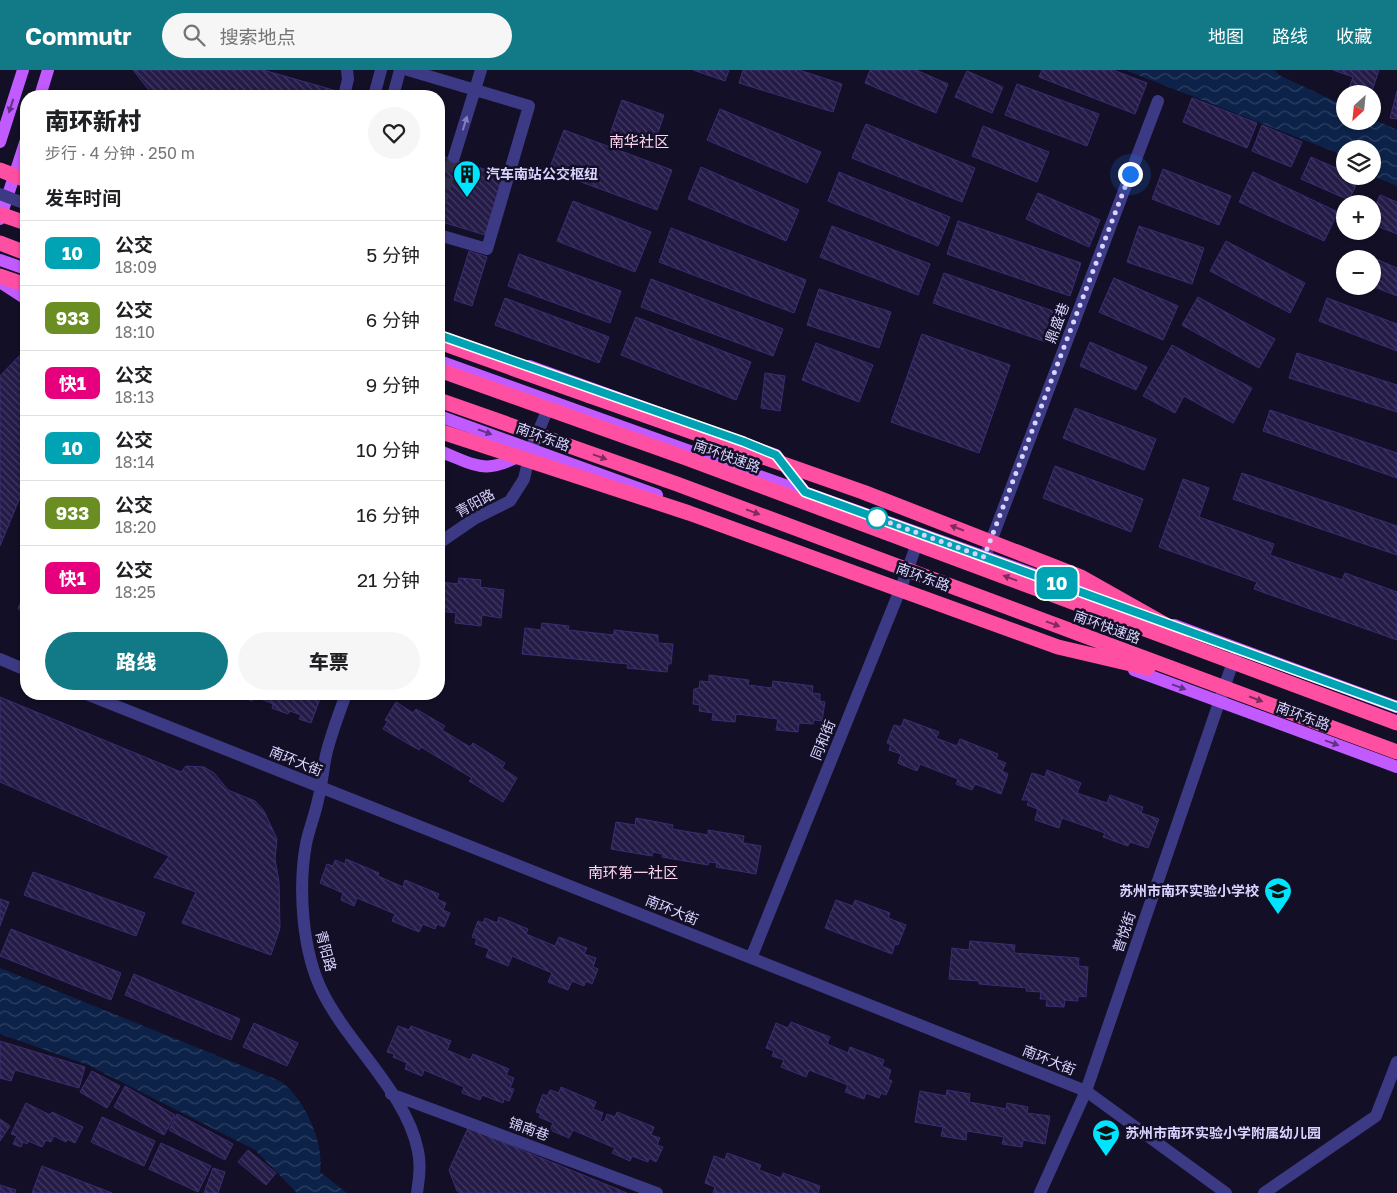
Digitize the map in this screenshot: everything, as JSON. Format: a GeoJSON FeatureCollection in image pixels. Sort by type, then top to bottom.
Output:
{"type":"FeatureCollection","features":[{"type":"Feature","properties":{"kind":"highway"},"geometry":{"type":"LineString","coordinates":[[0,170],[20,178]]}},
{"type":"Feature","properties":{"kind":"highway"},"geometry":{"type":"LineString","coordinates":[[2,203],[20,218]]}},
{"type":"Feature","properties":{"kind":"highway"},"geometry":{"type":"LineString","coordinates":[[0,243],[20,251]]}},
{"type":"Feature","properties":{"kind":"highway"},"geometry":{"type":"LineString","coordinates":[[0,276],[20,283]]}},
{"type":"Feature","properties":{"kind":"highway"},"geometry":{"type":"LineString","coordinates":[[445,344],[863,492],[1081,577],[1220,656]]}},
{"type":"Feature","properties":{"kind":"highway","name":"南环快速路"},"geometry":{"type":"LineString","coordinates":[[445,372],[696,462],[1397,723]]}},
{"type":"Feature","properties":{"kind":"highway","name":"南环快速路"},"geometry":{"type":"LineString","coordinates":[[445,402],[677,484],[1397,752]]}},
{"type":"Feature","properties":{"kind":"highway"},"geometry":{"type":"LineString","coordinates":[[445,432],[689,513],[1058,647],[1210,682]]}},
{"type":"Feature","properties":{"kind":"main road"},"geometry":{"type":"LineString","coordinates":[[0,142],[23,70]]}},
{"type":"Feature","properties":{"kind":"main road"},"geometry":{"type":"LineString","coordinates":[[42,90],[48,70]]}},
{"type":"Feature","properties":{"kind":"main road"},"geometry":{"type":"LineString","coordinates":[[0,218],[2,203],[20,179]]}},
{"type":"Feature","properties":{"kind":"main road"},"geometry":{"type":"LineString","coordinates":[[2,203],[20,208]]}},
{"type":"Feature","properties":{"kind":"main road"},"geometry":{"type":"LineString","coordinates":[[0,260],[20,267]]}},
{"type":"Feature","properties":{"kind":"main road"},"geometry":{"type":"LineString","coordinates":[[0,282],[20,295]]}},
{"type":"Feature","properties":{"kind":"main road"},"geometry":{"type":"LineString","coordinates":[[445,337],[744,442],[776,455],[805,492]]}},
{"type":"Feature","properties":{"kind":"main road"},"geometry":{"type":"LineString","coordinates":[[445,363],[1397,707]]}},
{"type":"Feature","properties":{"kind":"main road","name":"南环东路"},"geometry":{"type":"LineString","coordinates":[[445,418],[1397,767]]}},
{"type":"Feature","properties":{"kind":"main road"},"geometry":{"type":"LineString","coordinates":[[445,453],[485,468],[494,468],[532,449]]}},
{"type":"Feature","properties":{"kind":"street"},"geometry":{"type":"LineString","coordinates":[[376,90],[381,70]]}},
{"type":"Feature","properties":{"kind":"street"},"geometry":{"type":"LineString","coordinates":[[394,90],[400,70]]}},
{"type":"Feature","properties":{"kind":"street"},"geometry":{"type":"LineString","coordinates":[[408,70],[529,106],[487,249],[445,237]]}},
{"type":"Feature","properties":{"kind":"street"},"geometry":{"type":"LineString","coordinates":[[454,157],[481,70]]}},
{"type":"Feature","properties":{"kind":"street"},"geometry":{"type":"LineString","coordinates":[[345,90],[348,75]]}},
{"type":"Feature","properties":{"kind":"street","name":"鼎盛巷"},"geometry":{"type":"LineString","coordinates":[[984,557],[1158,101]]}},
{"type":"Feature","properties":{"kind":"street"},"geometry":{"type":"LineString","coordinates":[[2,203],[20,204]]}},
{"type":"Feature","properties":{"kind":"street","name":"青阳路"},"geometry":{"type":"LineString","coordinates":[[445,539],[474,519],[510,501],[524,479],[532,449],[551,401]]}},
{"type":"Feature","properties":{"kind":"street","name":"同和街"},"geometry":{"type":"LineString","coordinates":[[751,958],[921,534]]}},
{"type":"Feature","properties":{"kind":"street","name":"普悦街"},"geometry":{"type":"LineString","coordinates":[[1040,1193],[1086,1091],[1238,648]]}},
{"type":"Feature","properties":{"kind":"street"},"geometry":{"type":"LineString","coordinates":[[0,659],[20,667]]}},
{"type":"Feature","properties":{"kind":"street","name":"南环大街"},"geometry":{"type":"LineString","coordinates":[[101,700],[1086,1091],[1226,1193]]}},
{"type":"Feature","properties":{"kind":"street","name":"青阳路"},"geometry":{"type":"LineString","coordinates":[[344,700],[326,754],[321,787],[306,844],[304,928],[312,964],[322,991],[340,1024],[380,1075],[410,1125],[418,1151],[420,1173],[417,1193]]}},
{"type":"Feature","properties":{"kind":"street"},"geometry":{"type":"LineString","coordinates":[[1264,1193],[1376,1116],[1397,1062]]}},
{"type":"Feature","properties":{"kind":"street","name":"锦南巷"},"geometry":{"type":"LineString","coordinates":[[391,1094],[657,1193]]}},
{"type":"Feature","properties":{"kind":"water"},"geometry":{"type":"Polygon","coordinates":[[[1125,70],[1275,70],[1279,75],[1336,102],[1336,130],[1381,130],[1381,123],[1397,130],[1397,186],[1381,179],[1381,140],[1336,140],[1336,152],[1125,70]]]}},
{"type":"Feature","properties":{"kind":"water"},"geometry":{"type":"Polygon","coordinates":[[[0,968],[280,1081],[297,1098],[311,1122],[319,1148],[320,1172],[347,1193],[297,1193],[255,1150],[88,1065],[0,1034],[0,968]]]}},
{"type":"Feature","properties":{"kind":"building"},"geometry":{"type":"Polygon","coordinates":[[[133,70],[263,70],[333,90],[149,90],[133,70]]]}},
{"type":"Feature","properties":{"kind":"building"},"geometry":{"type":"Polygon","coordinates":[[[693,70],[729,70],[725,81],[693,70]]]}},
{"type":"Feature","properties":{"kind":"building"},"geometry":{"type":"Polygon","coordinates":[[[743,70],[799,70],[842,84],[833,112],[739,83],[743,70]]]}},
{"type":"Feature","properties":{"kind":"building"},"geometry":{"type":"Polygon","coordinates":[[[870,70],[916,70],[948,84],[936,113],[865,83],[870,70]]]}},
{"type":"Feature","properties":{"kind":"building"},"geometry":{"type":"Polygon","coordinates":[[[1042,70],[1113,70],[1147,83],[1135,114],[1039,77],[1042,70]]]}},
{"type":"Feature","properties":{"kind":"building"},"geometry":{"type":"Polygon","coordinates":[[[1333,70],[1379,70],[1374,85],[1350,85],[1353,77],[1333,70]]]}},
{"type":"Feature","properties":{"kind":"building"},"geometry":{"type":"Polygon","coordinates":[[[967,71],[1003,87],[992,113],[955,97],[967,71]]]}},
{"type":"Feature","properties":{"kind":"building"},"geometry":{"type":"Polygon","coordinates":[[[1017,84],[1099,114],[1087,146],[1005,115],[1017,84]]]}},
{"type":"Feature","properties":{"kind":"building"},"geometry":{"type":"Polygon","coordinates":[[[1397,91],[1397,119],[1390,118],[1397,91]]]}},
{"type":"Feature","properties":{"kind":"building"},"geometry":{"type":"Polygon","coordinates":[[[1192,98],[1257,123],[1247,148],[1183,122],[1192,98]]]}},
{"type":"Feature","properties":{"kind":"building"},"geometry":{"type":"Polygon","coordinates":[[[622,100],[664,115],[652,149],[610,134],[622,100]]]}},
{"type":"Feature","properties":{"kind":"building"},"geometry":{"type":"Polygon","coordinates":[[[720,109],[821,152],[807,183],[707,140],[720,109]]]}},
{"type":"Feature","properties":{"kind":"building"},"geometry":{"type":"Polygon","coordinates":[[[866,124],[975,168],[962,202],[852,158],[866,124]]]}},
{"type":"Feature","properties":{"kind":"building"},"geometry":{"type":"Polygon","coordinates":[[[1262,125],[1302,142],[1291,167],[1252,151],[1262,125]]]}},
{"type":"Feature","properties":{"kind":"building"},"geometry":{"type":"Polygon","coordinates":[[[983,126],[1049,152],[1037,182],[972,156],[983,126]]]}},
{"type":"Feature","properties":{"kind":"building"},"geometry":{"type":"Polygon","coordinates":[[[564,130],[672,170],[657,210],[549,170],[564,130]]]}},
{"type":"Feature","properties":{"kind":"building","name":"汽车南站公交枢纽"},"geometry":{"type":"Polygon","coordinates":[[[445,157],[503,175],[485,235],[445,223],[445,157]]]}},
{"type":"Feature","properties":{"kind":"building"},"geometry":{"type":"Polygon","coordinates":[[[1311,157],[1336,168],[1336,185],[1356,185],[1351,195],[1338,195],[1301,179],[1311,157]]]}},
{"type":"Feature","properties":{"kind":"building"},"geometry":{"type":"Polygon","coordinates":[[[701,167],[799,210],[786,241],[688,199],[701,167]]]}},
{"type":"Feature","properties":{"kind":"building"},"geometry":{"type":"Polygon","coordinates":[[[1163,169],[1231,196],[1219,225],[1152,199],[1163,169]]]}},
{"type":"Feature","properties":{"kind":"building"},"geometry":{"type":"Polygon","coordinates":[[[839,172],[950,217],[938,246],[828,201],[839,172]]]}},
{"type":"Feature","properties":{"kind":"building"},"geometry":{"type":"Polygon","coordinates":[[[1253,172],[1336,211],[1336,216],[1324,241],[1239,202],[1253,172]]]}},
{"type":"Feature","properties":{"kind":"building"},"geometry":{"type":"Polygon","coordinates":[[[1038,193],[1100,220],[1089,247],[1026,219],[1038,193]]]}},
{"type":"Feature","properties":{"kind":"building"},"geometry":{"type":"Polygon","coordinates":[[[1381,195],[1397,202],[1397,234],[1381,228],[1381,195]]]}},
{"type":"Feature","properties":{"kind":"building"},"geometry":{"type":"Polygon","coordinates":[[[573,201],[651,232],[635,272],[557,241],[573,201]]]}},
{"type":"Feature","properties":{"kind":"building"},"geometry":{"type":"Polygon","coordinates":[[[958,221],[1081,263],[1070,296],[947,254],[958,221]]]}},
{"type":"Feature","properties":{"kind":"building"},"geometry":{"type":"Polygon","coordinates":[[[832,226],[930,264],[918,295],[820,257],[832,226]]]}},
{"type":"Feature","properties":{"kind":"building"},"geometry":{"type":"Polygon","coordinates":[[[1139,226],[1204,248],[1192,284],[1127,262],[1139,226]]]}},
{"type":"Feature","properties":{"kind":"building"},"geometry":{"type":"Polygon","coordinates":[[[671,228],[806,280],[794,313],[659,262],[671,228]]]}},
{"type":"Feature","properties":{"kind":"building"},"geometry":{"type":"Polygon","coordinates":[[[1226,241],[1305,283],[1290,313],[1210,271],[1226,241]]]}},
{"type":"Feature","properties":{"kind":"building"},"geometry":{"type":"Polygon","coordinates":[[[469,251],[487,257],[472,306],[454,300],[469,251]]]}},
{"type":"Feature","properties":{"kind":"building"},"geometry":{"type":"Polygon","coordinates":[[[519,254],[621,291],[610,323],[508,286],[519,254]]]}},
{"type":"Feature","properties":{"kind":"building"},"geometry":{"type":"Polygon","coordinates":[[[1381,261],[1397,268],[1397,296],[1381,290],[1381,261]]]}},
{"type":"Feature","properties":{"kind":"building"},"geometry":{"type":"Polygon","coordinates":[[[944,273],[1056,312],[1046,342],[933,303],[944,273]]]}},
{"type":"Feature","properties":{"kind":"building"},"geometry":{"type":"Polygon","coordinates":[[[1114,278],[1178,306],[1163,340],[1099,312],[1114,278]]]}},
{"type":"Feature","properties":{"kind":"building"},"geometry":{"type":"Polygon","coordinates":[[[651,279],[783,329],[773,356],[641,307],[651,279]]]}},
{"type":"Feature","properties":{"kind":"building"},"geometry":{"type":"Polygon","coordinates":[[[819,289],[891,312],[879,348],[807,325],[819,289]]]}},
{"type":"Feature","properties":{"kind":"building"},"geometry":{"type":"Polygon","coordinates":[[[1198,297],[1275,339],[1259,368],[1182,325],[1198,297]]]}},
{"type":"Feature","properties":{"kind":"building"},"geometry":{"type":"Polygon","coordinates":[[[505,298],[609,337],[599,363],[495,325],[505,298]]]}},
{"type":"Feature","properties":{"kind":"building"},"geometry":{"type":"Polygon","coordinates":[[[1327,298],[1397,324],[1397,351],[1319,321],[1327,298]]]}},
{"type":"Feature","properties":{"kind":"building"},"geometry":{"type":"Polygon","coordinates":[[[636,317],[751,362],[736,400],[621,355],[636,317]]]}},
{"type":"Feature","properties":{"kind":"building"},"geometry":{"type":"Polygon","coordinates":[[[922,334],[1010,365],[979,453],[891,422],[922,334]]]}},
{"type":"Feature","properties":{"kind":"building"},"geometry":{"type":"Polygon","coordinates":[[[1090,342],[1147,367],[1136,390],[1080,366],[1090,342]]]}},
{"type":"Feature","properties":{"kind":"building"},"geometry":{"type":"Polygon","coordinates":[[[816,343],[873,365],[859,402],[802,380],[816,343]]]}},
{"type":"Feature","properties":{"kind":"building"},"geometry":{"type":"Polygon","coordinates":[[[1172,345],[1252,388],[1233,423],[1184,396],[1175,413],[1143,396],[1172,345]]]}},
{"type":"Feature","properties":{"kind":"building"},"geometry":{"type":"Polygon","coordinates":[[[1297,353],[1397,385],[1397,412],[1289,378],[1297,353]]]}},
{"type":"Feature","properties":{"kind":"building"},"geometry":{"type":"Polygon","coordinates":[[[20,355],[20,498],[0,546],[0,376],[20,355]]]}},
{"type":"Feature","properties":{"kind":"building"},"geometry":{"type":"Polygon","coordinates":[[[765,373],[785,376],[780,411],[761,408],[765,373]]]}},
{"type":"Feature","properties":{"kind":"building"},"geometry":{"type":"Polygon","coordinates":[[[1075,408],[1156,439],[1144,470],[1063,438],[1075,408]]]}},
{"type":"Feature","properties":{"kind":"building"},"geometry":{"type":"Polygon","coordinates":[[[1270,410],[1397,453],[1397,478],[1263,431],[1270,410]]]}},
{"type":"Feature","properties":{"kind":"building"},"geometry":{"type":"Polygon","coordinates":[[[1055,466],[1143,499],[1131,532],[1043,498],[1055,466]]]}},
{"type":"Feature","properties":{"kind":"building"},"geometry":{"type":"Polygon","coordinates":[[[1242,473],[1397,526],[1397,555],[1233,499],[1242,473]]]}},
{"type":"Feature","properties":{"kind":"building"},"geometry":{"type":"Polygon","coordinates":[[[1183,479],[1209,488],[1199,517],[1274,544],[1270,555],[1342,580],[1345,573],[1397,592],[1397,640],[1254,589],[1257,582],[1159,547],[1183,479]]]}},
{"type":"Feature","properties":{"kind":"building"},"geometry":{"type":"Polygon","coordinates":[[[459,578],[481,580],[480,587],[504,590],[501,618],[482,615],[481,626],[455,623],[456,613],[445,612],[445,582],[458,584],[459,578]]]}},
{"type":"Feature","properties":{"kind":"building"},"geometry":{"type":"Polygon","coordinates":[[[542,623],[569,626],[568,630],[614,635],[614,630],[658,635],[658,643],[673,644],[671,664],[668,664],[667,672],[627,668],[628,664],[522,654],[525,628],[541,630],[542,623]]]}},
{"type":"Feature","properties":{"kind":"building"},"geometry":{"type":"Polygon","coordinates":[[[709,675],[749,680],[748,685],[772,688],[773,681],[813,686],[812,693],[820,694],[820,701],[825,702],[822,721],[814,720],[813,724],[799,723],[798,732],[776,730],[778,719],[736,714],[735,722],[712,720],[713,713],[699,711],[700,705],[693,704],[694,689],[699,688],[700,681],[709,682],[709,675]]]}},
{"type":"Feature","properties":{"kind":"building"},"geometry":{"type":"Polygon","coordinates":[[[0,697],[181,772],[186,766],[204,767],[214,773],[228,790],[255,801],[264,811],[277,839],[275,859],[279,882],[280,928],[271,955],[182,923],[196,892],[154,877],[169,856],[0,782],[0,697]]]}},
{"type":"Feature","properties":{"kind":"building"},"geometry":{"type":"Polygon","coordinates":[[[264,700],[320,700],[311,723],[299,719],[301,715],[290,711],[288,714],[272,708],[273,704],[264,700]]]}},
{"type":"Feature","properties":{"kind":"building"},"geometry":{"type":"Polygon","coordinates":[[[396,702],[413,713],[416,709],[445,726],[442,730],[470,747],[473,743],[505,763],[502,768],[517,778],[503,802],[469,781],[472,778],[421,747],[419,750],[383,729],[388,721],[385,720],[396,702]]]}},
{"type":"Feature","properties":{"kind":"building"},"geometry":{"type":"Polygon","coordinates":[[[904,719],[939,732],[936,738],[957,746],[960,739],[998,754],[996,759],[1006,763],[1002,771],[1008,774],[1001,794],[975,784],[972,790],[956,784],[958,779],[920,764],[917,771],[898,763],[901,754],[889,750],[891,745],[887,743],[894,725],[901,727],[904,719]]]}},
{"type":"Feature","properties":{"kind":"building"},"geometry":{"type":"Polygon","coordinates":[[[1047,770],[1081,783],[1077,793],[1107,803],[1110,795],[1143,807],[1141,813],[1159,819],[1148,848],[1130,842],[1128,846],[1103,837],[1105,833],[1062,818],[1059,828],[1035,820],[1038,809],[1027,805],[1029,800],[1022,800],[1032,773],[1045,777],[1047,770]]]}},
{"type":"Feature","properties":{"kind":"building"},"geometry":{"type":"Polygon","coordinates":[[[636,818],[673,825],[672,829],[708,835],[708,830],[744,836],[743,843],[761,846],[756,874],[716,867],[717,863],[709,862],[708,865],[662,857],[663,854],[653,852],[652,856],[611,849],[616,822],[635,825],[636,818]]]}},
{"type":"Feature","properties":{"kind":"building"},"geometry":{"type":"Polygon","coordinates":[[[346,859],[379,873],[378,876],[403,887],[405,880],[439,894],[437,899],[446,903],[443,910],[450,913],[444,927],[437,924],[435,929],[423,924],[419,932],[392,921],[395,914],[357,898],[354,906],[341,900],[343,893],[320,883],[327,864],[333,866],[335,860],[345,864],[346,859]]]}},
{"type":"Feature","properties":{"kind":"building"},"geometry":{"type":"Polygon","coordinates":[[[33,872],[145,913],[136,936],[24,895],[33,872]]]}},
{"type":"Feature","properties":{"kind":"building"},"geometry":{"type":"Polygon","coordinates":[[[0,899],[9,902],[0,926],[0,899]]]}},
{"type":"Feature","properties":{"kind":"building"},"geometry":{"type":"Polygon","coordinates":[[[836,900],[853,906],[855,900],[890,913],[888,918],[906,925],[898,945],[895,944],[892,954],[825,928],[836,900]]]}},
{"type":"Feature","properties":{"kind":"building"},"geometry":{"type":"Polygon","coordinates":[[[499,917],[528,929],[526,934],[555,946],[559,937],[587,948],[584,954],[596,958],[593,967],[598,969],[592,984],[586,981],[584,986],[572,981],[568,990],[548,982],[552,973],[512,956],[508,966],[486,957],[489,949],[475,944],[477,939],[472,937],[478,921],[483,923],[485,918],[497,923],[499,917]]]}},
{"type":"Feature","properties":{"kind":"building"},"geometry":{"type":"Polygon","coordinates":[[[11,929],[121,973],[111,1000],[0,956],[11,929]]]}},
{"type":"Feature","properties":{"kind":"building"},"geometry":{"type":"Polygon","coordinates":[[[970,941],[1015,945],[1014,953],[1079,958],[1078,966],[1088,967],[1086,997],[1078,996],[1078,1001],[1065,1000],[1064,1007],[1046,1006],[1047,999],[1040,999],[1041,992],[1026,991],[1027,988],[979,984],[979,981],[949,979],[952,948],[969,950],[970,941]]]}},
{"type":"Feature","properties":{"kind":"building"},"geometry":{"type":"Polygon","coordinates":[[[134,974],[240,1019],[231,1040],[125,995],[134,974]]]}},
{"type":"Feature","properties":{"kind":"building"},"geometry":{"type":"Polygon","coordinates":[[[791,1022],[830,1037],[827,1044],[848,1053],[850,1047],[884,1060],[882,1066],[891,1070],[888,1079],[892,1081],[886,1095],[881,1093],[879,1098],[866,1093],[864,1099],[845,1092],[848,1085],[809,1070],[806,1077],[781,1067],[784,1060],[772,1056],[774,1051],[766,1048],[776,1023],[788,1028],[791,1022]]]}},
{"type":"Feature","properties":{"kind":"building"},"geometry":{"type":"Polygon","coordinates":[[[254,1023],[298,1043],[287,1066],[243,1047],[254,1023]]]}},
{"type":"Feature","properties":{"kind":"building"},"geometry":{"type":"Polygon","coordinates":[[[398,1026],[409,1030],[411,1026],[451,1041],[447,1050],[470,1060],[473,1054],[509,1069],[506,1075],[514,1078],[510,1088],[514,1089],[509,1101],[504,1099],[503,1103],[482,1095],[480,1100],[462,1093],[464,1087],[424,1070],[422,1076],[405,1069],[407,1063],[393,1057],[394,1054],[387,1052],[398,1026]]]}},
{"type":"Feature","properties":{"kind":"building"},"geometry":{"type":"Polygon","coordinates":[[[0,1041],[85,1067],[79,1088],[15,1070],[11,1081],[0,1078],[0,1041]]]}},
{"type":"Feature","properties":{"kind":"building"},"geometry":{"type":"Polygon","coordinates":[[[92,1071],[120,1086],[107,1108],[80,1092],[92,1071]]]}},
{"type":"Feature","properties":{"kind":"building"},"geometry":{"type":"Polygon","coordinates":[[[125,1086],[175,1115],[164,1135],[114,1107],[125,1086]]]}},
{"type":"Feature","properties":{"kind":"building"},"geometry":{"type":"Polygon","coordinates":[[[561,1087],[596,1102],[593,1109],[603,1113],[600,1121],[604,1122],[607,1114],[615,1117],[617,1112],[654,1127],[651,1135],[660,1138],[657,1145],[663,1147],[656,1162],[649,1158],[648,1162],[632,1156],[630,1161],[612,1153],[615,1148],[573,1130],[569,1138],[550,1130],[553,1123],[539,1117],[541,1114],[536,1112],[543,1094],[547,1096],[550,1090],[559,1093],[561,1087]]]}},
{"type":"Feature","properties":{"kind":"building"},"geometry":{"type":"Polygon","coordinates":[[[947,1090],[970,1094],[969,1102],[1006,1109],[1007,1103],[1028,1107],[1027,1113],[1050,1116],[1045,1144],[1023,1140],[1022,1147],[1002,1144],[1004,1137],[967,1131],[966,1140],[941,1136],[943,1127],[915,1122],[920,1091],[946,1096],[947,1090]]]}},
{"type":"Feature","properties":{"kind":"building"},"geometry":{"type":"Polygon","coordinates":[[[26,1103],[50,1115],[52,1112],[83,1127],[75,1143],[67,1139],[66,1142],[54,1136],[51,1142],[46,1140],[42,1147],[28,1141],[27,1144],[23,1142],[21,1147],[13,1144],[17,1136],[11,1134],[26,1103]]]}},
{"type":"Feature","properties":{"kind":"building"},"geometry":{"type":"Polygon","coordinates":[[[177,1114],[233,1144],[225,1160],[169,1130],[177,1114]]]}},
{"type":"Feature","properties":{"kind":"building"},"geometry":{"type":"Polygon","coordinates":[[[102,1117],[155,1141],[144,1166],[91,1142],[102,1117]]]}},
{"type":"Feature","properties":{"kind":"building"},"geometry":{"type":"Polygon","coordinates":[[[0,1119],[10,1126],[0,1141],[0,1119]]]}},
{"type":"Feature","properties":{"kind":"building"},"geometry":{"type":"Polygon","coordinates":[[[468,1128],[627,1193],[461,1193],[457,1191],[449,1170],[468,1128]]]}},
{"type":"Feature","properties":{"kind":"building"},"geometry":{"type":"Polygon","coordinates":[[[161,1143],[211,1166],[198,1192],[149,1169],[161,1143]]]}},
{"type":"Feature","properties":{"kind":"building"},"geometry":{"type":"Polygon","coordinates":[[[248,1150],[276,1173],[266,1185],[238,1162],[248,1150]]]}},
{"type":"Feature","properties":{"kind":"building"},"geometry":{"type":"Polygon","coordinates":[[[727,1153],[761,1165],[759,1170],[781,1178],[783,1173],[820,1186],[818,1193],[713,1193],[715,1187],[705,1183],[714,1156],[725,1160],[727,1153]]]}},
{"type":"Feature","properties":{"kind":"building"},"geometry":{"type":"Polygon","coordinates":[[[42,1166],[112,1193],[32,1193],[42,1166]]]}},
{"type":"Feature","properties":{"kind":"building"},"geometry":{"type":"Polygon","coordinates":[[[213,1168],[225,1172],[218,1193],[204,1193],[213,1168]]]}},
{"type":"Feature","properties":{"kind":"building"},"geometry":{"type":"Polygon","coordinates":[[[0,1185],[16,1190],[15,1193],[0,1193],[0,1185]]]}},
{"type":"Feature","properties":{"kind":"tunnel"},"geometry":{"type":"LineString","coordinates":[[445,186],[454,157]]}},
{"type":"Feature","properties":{"kind":"bus line","name":"10"},"geometry":{"type":"LineString","coordinates":[[445,337],[744,442],[776,455],[805,492],[1397,707]]}},
{"type":"Feature","properties":{"kind":"place","name":"汽车南站公交枢纽"},"geometry":{"type":"Point","coordinates":[467,198]}},
{"type":"Feature","properties":{"kind":"place","name":"苏州市南环实验小学校"},"geometry":{"type":"Point","coordinates":[1278,915]}},
{"type":"Feature","properties":{"kind":"place","name":"苏州市南环实验小学附属幼儿园"},"geometry":{"type":"Point","coordinates":[1106,1157]}},
{"type":"Feature","properties":{"kind":"district","name":"南华社区"},"geometry":{"type":"Point","coordinates":[639,142]}},
{"type":"Feature","properties":{"kind":"district","name":"南环第一社区"},"geometry":{"type":"Point","coordinates":[633,873]}},
{"type":"Feature","properties":{"kind":"route"},"geometry":{"type":"LineString","coordinates":[[877,518],[871,516],[984,557],[1130,174]]}}]}
